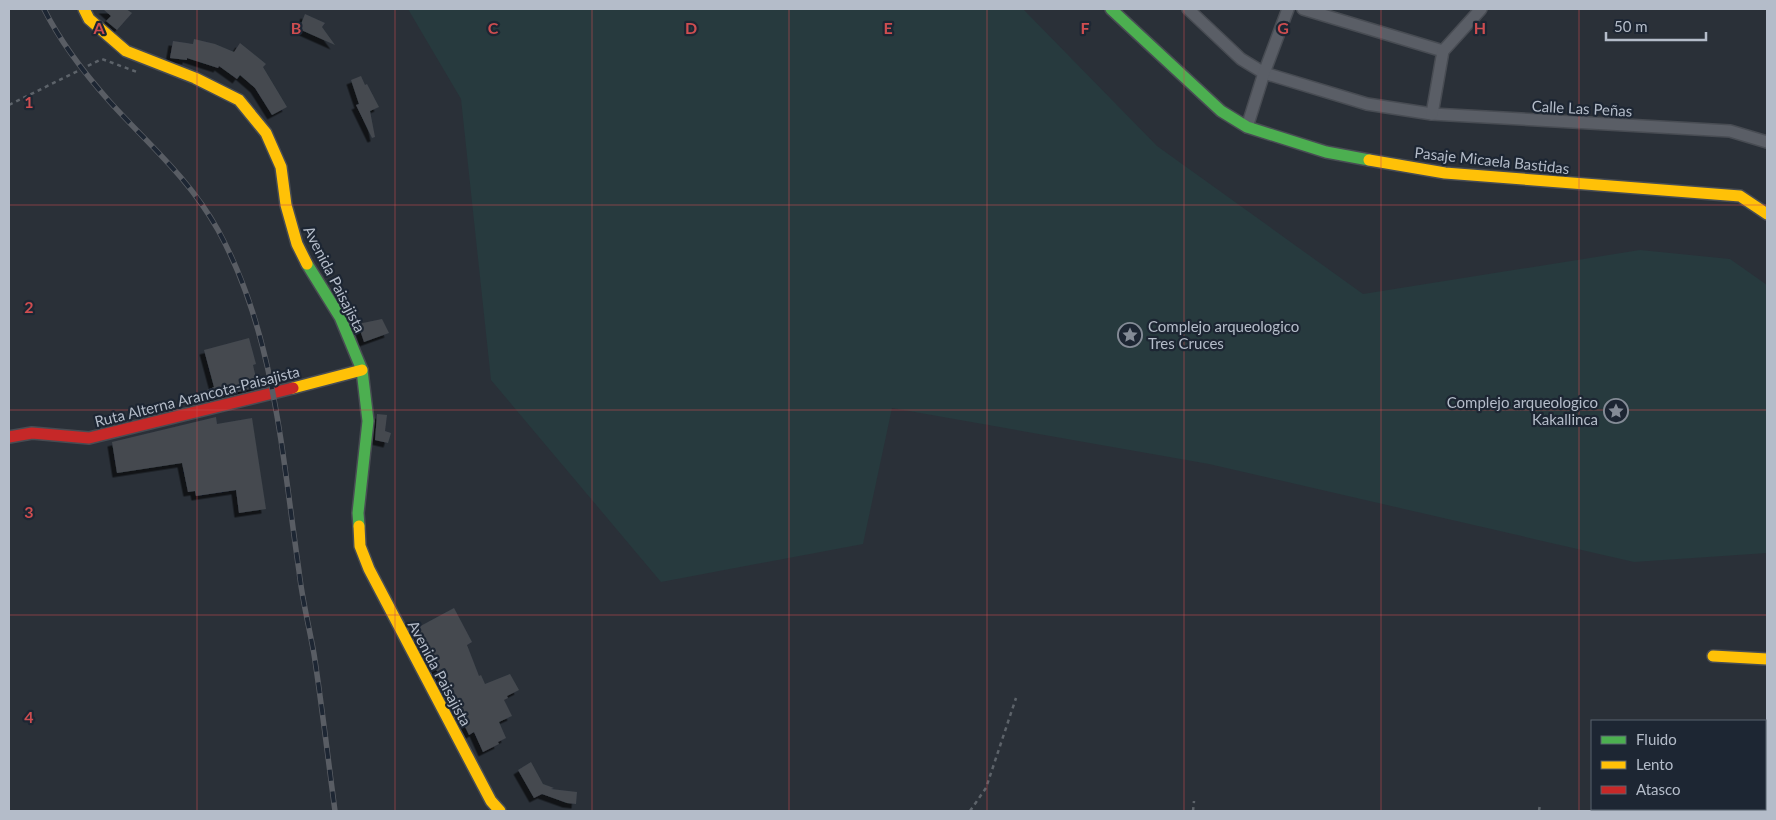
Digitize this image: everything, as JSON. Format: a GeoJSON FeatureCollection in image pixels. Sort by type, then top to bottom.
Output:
{"type":"FeatureCollection","features":[{"type":"Feature","properties":{"kind":"main road","name":"Avenida Paisajista"},"geometry":{"type":"LineString","coordinates":[[84,9],[89,19],[126,51],[195,78],[239,100],[266,133],[281,167],[286,205],[297,244],[313,275],[340,317],[362,370],[368,421],[358,513],[360,546],[369,569],[491,801],[500,811]]}},
{"type":"Feature","properties":{"kind":"main road","name":"Pasaje Micaela Bastidas"},"geometry":{"type":"LineString","coordinates":[[1111,9],[1221,112],[1247,127],[1326,152],[1446,173],[1740,196],[1767,214]]}},
{"type":"Feature","properties":{"kind":"main road","name":"Ruta Alterna Arancota-Paisajista"},"geometry":{"type":"LineString","coordinates":[[9,437],[32,432],[89,438],[362,370]]}},
{"type":"Feature","properties":{"kind":"main road"},"geometry":{"type":"LineString","coordinates":[[1713,656],[1767,659]]}},
{"type":"Feature","properties":{"kind":"street","name":"Calle Las Peñas"},"geometry":{"type":"LineString","coordinates":[[1188,9],[1241,59],[1264,73],[1367,104],[1432,114],[1730,131],[1767,142]]}},
{"type":"Feature","properties":{"kind":"street"},"geometry":{"type":"LineString","coordinates":[[1247,127],[1264,73],[1288,9]]}},
{"type":"Feature","properties":{"kind":"street"},"geometry":{"type":"LineString","coordinates":[[1303,9],[1443,51]]}},
{"type":"Feature","properties":{"kind":"street"},"geometry":{"type":"LineString","coordinates":[[1432,114],[1443,51],[1481,9]]}},
{"type":"Feature","properties":{"kind":"path"},"geometry":{"type":"LineString","coordinates":[[9,105],[102,59],[137,72]]}},
{"type":"Feature","properties":{"kind":"path"},"geometry":{"type":"LineString","coordinates":[[970,811],[986,788],[1016,698]]}},
{"type":"Feature","properties":{"kind":"path"},"geometry":{"type":"LineString","coordinates":[[1193,811],[1194,802]]}},
{"type":"Feature","properties":{"kind":"path"},"geometry":{"type":"LineString","coordinates":[[1539,811],[1540,804]]}},
{"type":"Feature","properties":{"kind":"green space"},"geometry":{"type":"Polygon","coordinates":[[[408,9],[1023,9],[1157,146],[1363,294],[1640,250],[1730,259],[1767,285],[1767,553],[1634,562],[1209,464],[892,408],[863,544],[661,582],[491,380],[461,99],[408,9]]]}},
{"type":"Feature","properties":{"kind":"building"},"geometry":{"type":"Polygon","coordinates":[[[103,9],[126,9],[132,13],[117,30],[106,21],[111,16],[103,9]]]}},
{"type":"Feature","properties":{"kind":"building"},"geometry":{"type":"Polygon","coordinates":[[[305,14],[325,23],[322,27],[335,45],[299,29],[305,14]]]}},
{"type":"Feature","properties":{"kind":"building"},"geometry":{"type":"Polygon","coordinates":[[[194,39],[215,44],[234,52],[240,43],[266,64],[263,67],[287,107],[272,115],[255,88],[240,75],[237,79],[219,66],[218,68],[187,58],[187,60],[170,58],[173,41],[193,44],[194,39]]]}},
{"type":"Feature","properties":{"kind":"building"},"geometry":{"type":"Polygon","coordinates":[[[361,76],[379,107],[370,111],[375,137],[372,138],[356,105],[359,104],[351,80],[361,76]]]}},
{"type":"Feature","properties":{"kind":"building"},"geometry":{"type":"Polygon","coordinates":[[[382,319],[389,333],[364,342],[358,324],[382,319]]]}},
{"type":"Feature","properties":{"kind":"building"},"geometry":{"type":"Polygon","coordinates":[[[249,338],[256,364],[253,365],[258,387],[214,398],[207,390],[214,387],[204,350],[249,338]]]}},
{"type":"Feature","properties":{"kind":"building"},"geometry":{"type":"Polygon","coordinates":[[[377,414],[387,415],[385,431],[391,433],[388,443],[375,440],[377,414]]]}},
{"type":"Feature","properties":{"kind":"building"},"geometry":{"type":"Polygon","coordinates":[[[216,417],[217,424],[252,418],[266,509],[239,513],[236,490],[196,496],[195,491],[188,492],[182,463],[117,473],[112,442],[216,417]]]}},
{"type":"Feature","properties":{"kind":"building"},"geometry":{"type":"Polygon","coordinates":[[[454,608],[472,642],[467,645],[479,676],[481,675],[485,684],[510,674],[519,690],[507,696],[508,698],[504,700],[512,716],[499,722],[506,738],[483,752],[474,732],[469,735],[460,716],[462,716],[415,629],[454,608]]]}},
{"type":"Feature","properties":{"kind":"building"},"geometry":{"type":"Polygon","coordinates":[[[531,762],[543,784],[554,788],[551,789],[577,792],[576,804],[567,803],[542,794],[534,798],[518,770],[531,762]]]}},
{"type":"Feature","properties":{"kind":"railway"},"geometry":{"type":"LineString","coordinates":[[44,9],[74,58],[110,102],[181,178],[206,211],[218,230],[237,270],[252,311],[274,396],[300,581],[317,674],[335,811]]}},
{"type":"Feature","properties":{"kind":"traffic: fast"},"geometry":{"type":"LineString","coordinates":[[1111,9],[1221,111],[1247,127],[1326,152],[1369,160]]}},
{"type":"Feature","properties":{"kind":"traffic: fast"},"geometry":{"type":"LineString","coordinates":[[307,264],[340,317],[362,370],[368,421],[358,513],[359,526]]}},
{"type":"Feature","properties":{"kind":"traffic: slow"},"geometry":{"type":"LineString","coordinates":[[84,9],[89,19],[126,51],[195,78],[239,100],[266,133],[281,167],[286,205],[297,244],[307,264]]}},
{"type":"Feature","properties":{"kind":"traffic: slow"},"geometry":{"type":"LineString","coordinates":[[1369,160],[1445,173],[1740,196],[1767,214]]}},
{"type":"Feature","properties":{"kind":"traffic: slow"},"geometry":{"type":"LineString","coordinates":[[293,388],[362,370]]}},
{"type":"Feature","properties":{"kind":"traffic: slow"},"geometry":{"type":"LineString","coordinates":[[359,526],[360,546],[369,569],[491,801],[500,811]]}},
{"type":"Feature","properties":{"kind":"traffic: slow"},"geometry":{"type":"LineString","coordinates":[[1713,656],[1767,659]]}},
{"type":"Feature","properties":{"kind":"traffic: jam"},"geometry":{"type":"LineString","coordinates":[[9,437],[32,433],[89,438],[293,388]]}},
{"type":"Feature","properties":{"kind":"place","name":"Complejo arqueologico Tres Cruces"},"geometry":{"type":"Point","coordinates":[1130,335]}},
{"type":"Feature","properties":{"kind":"place","name":"Complejo arqueologico Kakallinca"},"geometry":{"type":"Point","coordinates":[1616,411]}}]}
